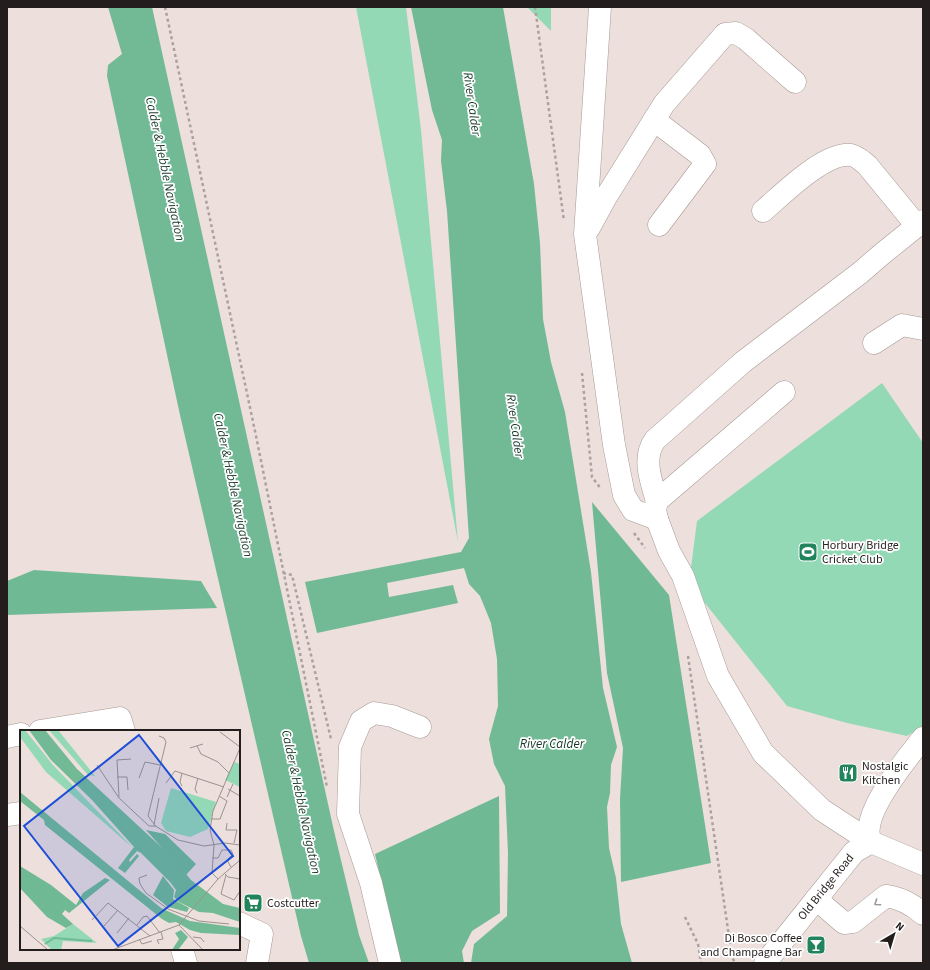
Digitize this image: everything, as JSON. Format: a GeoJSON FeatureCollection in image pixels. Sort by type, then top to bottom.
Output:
{"type":"FeatureCollection","features":[{"type":"Feature","properties":{"kind":"street"},"geometry":{"type":"LineString","coordinates":[[600,7],[585,234],[614,445],[624,495],[633,510],[657,510],[784,392]]}},
{"type":"Feature","properties":{"kind":"street"},"geometry":{"type":"LineString","coordinates":[[585,234],[606,197],[664,104],[725,34],[736,34],[746,39],[795,82]]}},
{"type":"Feature","properties":{"kind":"street"},"geometry":{"type":"LineString","coordinates":[[654,120],[700,155],[705,164],[659,225]]}},
{"type":"Feature","properties":{"kind":"street"},"geometry":{"type":"LineString","coordinates":[[763,211],[815,167],[843,155],[851,155],[857,157],[867,165],[920,224],[860,273],[744,362],[655,440],[649,453],[648,466],[657,510],[669,550],[683,576],[718,676],[763,753],[822,810],[871,842],[923,864]]}},
{"type":"Feature","properties":{"kind":"street"},"geometry":{"type":"LineString","coordinates":[[874,343],[902,325],[923,329]]}},
{"type":"Feature","properties":{"kind":"street"},"geometry":{"type":"LineString","coordinates":[[390,963],[370,883],[348,814],[350,746],[361,721],[374,713],[392,716],[420,727]]}},
{"type":"Feature","properties":{"kind":"street"},"geometry":{"type":"LineString","coordinates":[[46,730],[120,718],[124,730]]}},
{"type":"Feature","properties":{"kind":"street"},"geometry":{"type":"LineString","coordinates":[[7,736],[20,734]]}},
{"type":"Feature","properties":{"kind":"street"},"geometry":{"type":"LineString","coordinates":[[871,842],[868,833],[869,820],[884,791],[923,738]]}},
{"type":"Feature","properties":{"kind":"street"},"geometry":{"type":"LineString","coordinates":[[7,815],[20,813]]}},
{"type":"Feature","properties":{"kind":"street","name":"Old Bridge Road"},"geometry":{"type":"LineString","coordinates":[[765,963],[854,852],[871,842]]}},
{"type":"Feature","properties":{"kind":"street"},"geometry":{"type":"LineString","coordinates":[[816,899],[844,922],[853,922],[886,896],[897,897],[915,906],[923,914]]}},
{"type":"Feature","properties":{"kind":"street"},"geometry":{"type":"LineString","coordinates":[[240,923],[262,934],[257,963]]}},
{"type":"Feature","properties":{"kind":"street"},"geometry":{"type":"LineString","coordinates":[[182,950],[186,963]]}},
{"type":"Feature","properties":{"kind":"path"},"geometry":{"type":"LineString","coordinates":[[165,7],[255,430],[328,788]]}},
{"type":"Feature","properties":{"kind":"path"},"geometry":{"type":"LineString","coordinates":[[283,573],[292,575],[332,745]]}},
{"type":"Feature","properties":{"kind":"path"},"geometry":{"type":"LineString","coordinates":[[685,917],[698,944],[701,963]]}},
{"type":"Feature","properties":{"kind":"shaded area"},"geometry":{"type":"Polygon","coordinates":[[[356,7],[406,7],[421,130],[458,542],[356,7]]]}},
{"type":"Feature","properties":{"kind":"shaded area"},"geometry":{"type":"Polygon","coordinates":[[[527,7],[551,7],[551,31],[527,7]]]}},
{"type":"Feature","properties":{"kind":"shaded area","name":"Horbury Bridge Cricket Club"},"geometry":{"type":"Polygon","coordinates":[[[882,383],[923,443],[923,726],[907,736],[847,723],[787,706],[689,583],[697,521],[882,383]]]}},
{"type":"Feature","properties":{"kind":"shaded area"},"geometry":{"type":"Polygon","coordinates":[[[592,502],[669,595],[711,863],[621,882],[620,799],[623,748],[607,673],[592,502]]]}},
{"type":"Feature","properties":{"kind":"shaded area"},"geometry":{"type":"Polygon","coordinates":[[[34,570],[201,581],[217,608],[7,615],[7,581],[34,570]]]}},
{"type":"Feature","properties":{"kind":"shaded area"},"geometry":{"type":"Polygon","coordinates":[[[499,796],[500,913],[472,931],[462,951],[464,963],[400,963],[375,854],[499,796]]]}},
{"type":"Feature","properties":{"kind":"water","name":"Calder & Hebble Navigation"},"geometry":{"type":"Polygon","coordinates":[[[108,7],[152,7],[334,831],[359,935],[369,963],[309,963],[301,936],[180,415],[107,76],[108,65],[122,54],[108,7]]]}},
{"type":"Feature","properties":{"kind":"water","name":"River Calder"},"geometry":{"type":"Polygon","coordinates":[[[411,7],[503,7],[534,184],[540,243],[543,319],[551,362],[565,412],[591,572],[603,688],[617,747],[611,765],[610,793],[607,807],[609,848],[616,878],[621,924],[632,963],[471,963],[474,944],[507,916],[508,853],[505,786],[494,764],[489,739],[498,706],[497,659],[491,623],[480,596],[469,584],[464,568],[387,583],[389,597],[453,585],[458,603],[317,633],[305,582],[461,552],[469,538],[447,211],[441,161],[442,140],[432,110],[411,7]]]}},
{"type":"Feature","properties":{"kind":"place","name":"Horbury Bridge Cricket Club"},"geometry":{"type":"Point","coordinates":[808,552]}},
{"type":"Feature","properties":{"kind":"place","name":"Nostalgic Kitchen"},"geometry":{"type":"Point","coordinates":[848,773]}},
{"type":"Feature","properties":{"kind":"place","name":"Costcutter"},"geometry":{"type":"Point","coordinates":[253,903]}},
{"type":"Feature","properties":{"kind":"place","name":"Di Bosco Coffee and Champagne Bar"},"geometry":{"type":"Point","coordinates":[816,945]}}]}
